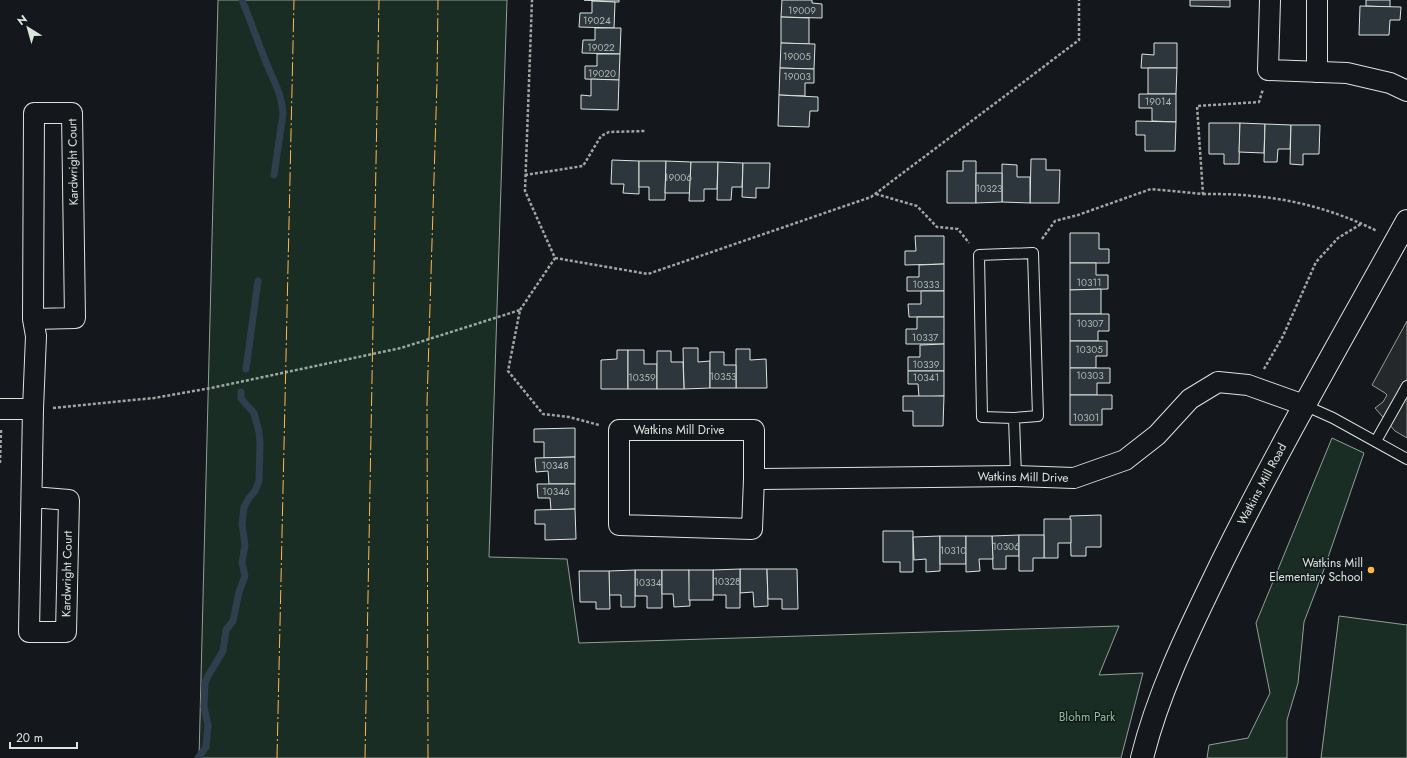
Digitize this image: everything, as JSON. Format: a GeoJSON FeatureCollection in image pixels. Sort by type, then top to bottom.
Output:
{"type":"FeatureCollection","features":[{"type":"Feature","properties":{"kind":"street"},"geometry":{"type":"LineString","coordinates":[[1270,0],[1268,70],[1347,73],[1390,83],[1407,91]]}},
{"type":"Feature","properties":{"kind":"street"},"geometry":{"type":"LineString","coordinates":[[1317,0],[1317,72]]}},
{"type":"Feature","properties":{"kind":"street","name":"Kardwright Court"},"geometry":{"type":"LineString","coordinates":[[32,497],[69,500],[66,632],[29,632],[33,409],[36,336],[33,319],[34,113],[72,113],[75,318],[33,319]]}},
{"type":"Feature","properties":{"kind":"street","name":"Watkins Mill Road"},"geometry":{"type":"LineString","coordinates":[[1142,758],[1156,711],[1174,663],[1250,506],[1304,405],[1404,228]]}},
{"type":"Feature","properties":{"kind":"street","name":"Watkins Mill Drive"},"geometry":{"type":"LineString","coordinates":[[754,479],[1016,476],[1074,478],[1125,460],[1157,436],[1190,399],[1218,382],[1248,385],[1304,405]]}},
{"type":"Feature","properties":{"kind":"street"},"geometry":{"type":"LineString","coordinates":[[1,409],[33,409]]}},
{"type":"Feature","properties":{"kind":"street","name":"Watkins Mill Drive"},"geometry":{"type":"LineString","coordinates":[[619,430],[754,430],[754,479],[752,529],[619,526],[619,430]]}},
{"type":"Feature","properties":{"kind":"lane"},"geometry":{"type":"LineString","coordinates":[[1033,253],[1038,416],[1014,418],[982,417],[978,255],[1033,253]]}},
{"type":"Feature","properties":{"kind":"lane"},"geometry":{"type":"LineString","coordinates":[[1376,441],[1407,386]]}},
{"type":"Feature","properties":{"kind":"lane"},"geometry":{"type":"LineString","coordinates":[[1304,405],[1333,418],[1407,459]]}},
{"type":"Feature","properties":{"kind":"lane"},"geometry":{"type":"LineString","coordinates":[[1014,418],[1016,476]]}},
{"type":"Feature","properties":{"kind":"path"},"geometry":{"type":"LineString","coordinates":[[532,0],[525,191],[555,258]]}},
{"type":"Feature","properties":{"kind":"path"},"geometry":{"type":"LineString","coordinates":[[555,258],[648,274],[871,197],[1080,40],[1079,0]]}},
{"type":"Feature","properties":{"kind":"path"},"geometry":{"type":"LineString","coordinates":[[1203,194],[1197,106],[1259,102],[1268,70]]}},
{"type":"Feature","properties":{"kind":"path"},"geometry":{"type":"LineString","coordinates":[[526,175],[583,166],[601,136],[609,132],[645,131]]}},
{"type":"Feature","properties":{"kind":"path"},"geometry":{"type":"LineString","coordinates":[[1033,253],[1055,221],[1078,215],[1151,189],[1203,194],[1253,196],[1305,204],[1362,224],[1404,228]]}},
{"type":"Feature","properties":{"kind":"path"},"geometry":{"type":"LineString","coordinates":[[875,194],[917,206],[937,227],[958,229],[978,255]]}},
{"type":"Feature","properties":{"kind":"path"},"geometry":{"type":"LineString","coordinates":[[1253,387],[1283,336],[1316,262],[1338,238],[1362,224]]}},
{"type":"Feature","properties":{"kind":"path"},"geometry":{"type":"LineString","coordinates":[[555,258],[520,310],[508,371],[543,414],[569,417],[619,430]]}},
{"type":"Feature","properties":{"kind":"path"},"geometry":{"type":"LineString","coordinates":[[33,409],[154,398],[211,388],[401,348],[520,310]]}},
{"type":"Feature","properties":{"kind":"path"},"geometry":{"type":"LineString","coordinates":[[0,463],[1,409]]}},
{"type":"Feature","properties":{"kind":"green space","name":"Blohm Park"},"geometry":{"type":"Polygon","coordinates":[[[218,0],[507,0],[489,557],[567,559],[579,643],[1119,626],[1099,675],[1143,673],[1121,758],[199,758],[218,0]]]}},
{"type":"Feature","properties":{"kind":"green space"},"geometry":{"type":"Polygon","coordinates":[[[1332,438],[1364,453],[1304,622],[1298,683],[1287,720],[1287,758],[1207,758],[1209,745],[1248,738],[1270,693],[1256,623],[1332,438]]]}},
{"type":"Feature","properties":{"kind":"green space"},"geometry":{"type":"Polygon","coordinates":[[[1339,616],[1407,625],[1407,758],[1321,758],[1339,616]]]}},
{"type":"Feature","properties":{"kind":"shaded area"},"geometry":{"type":"Polygon","coordinates":[[[1407,321],[1407,438],[1395,431],[1375,408],[1383,402],[1387,395],[1372,385],[1407,321]]]}},
{"type":"Feature","properties":{"kind":"building"},"geometry":{"type":"Polygon","coordinates":[[[584,0],[619,0],[619,2],[615,2],[584,0]]]}},
{"type":"Feature","properties":{"kind":"building"},"geometry":{"type":"Polygon","coordinates":[[[782,0],[812,0],[812,3],[822,4],[822,18],[781,17],[782,0]]]}},
{"type":"Feature","properties":{"kind":"building"},"geometry":{"type":"Polygon","coordinates":[[[1190,0],[1230,0],[1230,7],[1190,6],[1190,0]]]}},
{"type":"Feature","properties":{"kind":"building"},"geometry":{"type":"Polygon","coordinates":[[[1366,0],[1390,0],[1390,7],[1366,6],[1366,0]]]}},
{"type":"Feature","properties":{"kind":"building"},"geometry":{"type":"Polygon","coordinates":[[[592,1],[615,2],[614,28],[579,27],[580,13],[592,13],[592,1]]]}},
{"type":"Feature","properties":{"kind":"building"},"geometry":{"type":"Polygon","coordinates":[[[1360,6],[1401,7],[1400,20],[1390,20],[1389,35],[1359,35],[1360,6]]]}},
{"type":"Feature","properties":{"kind":"building"},"geometry":{"type":"Polygon","coordinates":[[[781,17],[809,18],[809,44],[781,43],[781,17]]]}},
{"type":"Feature","properties":{"kind":"building"},"geometry":{"type":"Polygon","coordinates":[[[595,28],[621,28],[620,54],[582,53],[583,40],[595,40],[595,28]]]}},
{"type":"Feature","properties":{"kind":"building"},"geometry":{"type":"Polygon","coordinates":[[[781,43],[815,44],[814,69],[780,68],[781,43]]]}},
{"type":"Feature","properties":{"kind":"building"},"geometry":{"type":"Polygon","coordinates":[[[1154,43],[1177,43],[1177,68],[1141,68],[1142,54],[1154,55],[1154,43]]]}},
{"type":"Feature","properties":{"kind":"building"},"geometry":{"type":"Polygon","coordinates":[[[597,54],[620,54],[619,80],[585,79],[585,66],[597,66],[597,54]]]}},
{"type":"Feature","properties":{"kind":"building"},"geometry":{"type":"Polygon","coordinates":[[[780,68],[814,69],[814,83],[805,83],[805,96],[779,95],[780,68]]]}},
{"type":"Feature","properties":{"kind":"building"},"geometry":{"type":"Polygon","coordinates":[[[1148,68],[1177,68],[1176,94],[1148,94],[1148,68]]]}},
{"type":"Feature","properties":{"kind":"building"},"geometry":{"type":"Polygon","coordinates":[[[591,79],[619,80],[618,110],[581,109],[581,95],[591,96],[591,79]]]}},
{"type":"Feature","properties":{"kind":"building"},"geometry":{"type":"Polygon","coordinates":[[[1139,94],[1176,94],[1176,122],[1152,121],[1152,108],[1139,108],[1139,94]]]}},
{"type":"Feature","properties":{"kind":"building"},"geometry":{"type":"Polygon","coordinates":[[[779,95],[818,97],[818,111],[810,111],[809,127],[778,126],[779,95]]]}},
{"type":"Feature","properties":{"kind":"building"},"geometry":{"type":"Polygon","coordinates":[[[1136,121],[1176,122],[1175,151],[1145,151],[1145,135],[1136,135],[1136,121]]]}},
{"type":"Feature","properties":{"kind":"building"},"geometry":{"type":"Polygon","coordinates":[[[1209,123],[1240,123],[1239,164],[1224,164],[1224,154],[1209,154],[1209,123]]]}},
{"type":"Feature","properties":{"kind":"building"},"geometry":{"type":"Polygon","coordinates":[[[1240,123],[1265,124],[1264,153],[1239,152],[1240,123]]]}},
{"type":"Feature","properties":{"kind":"building"},"geometry":{"type":"Polygon","coordinates":[[[1265,124],[1291,125],[1290,149],[1278,149],[1277,162],[1264,162],[1265,124]]]}},
{"type":"Feature","properties":{"kind":"building"},"geometry":{"type":"Polygon","coordinates":[[[1291,125],[1320,125],[1319,154],[1303,154],[1303,165],[1290,164],[1291,125]]]}},
{"type":"Feature","properties":{"kind":"building"},"geometry":{"type":"Polygon","coordinates":[[[1031,159],[1046,159],[1046,170],[1060,170],[1059,203],[1030,203],[1031,159]]]}},
{"type":"Feature","properties":{"kind":"building"},"geometry":{"type":"Polygon","coordinates":[[[612,160],[639,161],[639,194],[623,193],[624,184],[611,184],[612,160]]]}},
{"type":"Feature","properties":{"kind":"building"},"geometry":{"type":"Polygon","coordinates":[[[639,161],[666,161],[665,200],[649,200],[649,187],[639,187],[639,161]]]}},
{"type":"Feature","properties":{"kind":"building"},"geometry":{"type":"Polygon","coordinates":[[[666,161],[691,162],[690,193],[665,193],[666,161]]]}},
{"type":"Feature","properties":{"kind":"building"},"geometry":{"type":"Polygon","coordinates":[[[963,161],[976,161],[976,203],[947,203],[947,171],[963,171],[963,161]]]}},
{"type":"Feature","properties":{"kind":"building"},"geometry":{"type":"Polygon","coordinates":[[[691,162],[718,162],[717,189],[704,189],[704,201],[689,201],[691,162]]]}},
{"type":"Feature","properties":{"kind":"building"},"geometry":{"type":"Polygon","coordinates":[[[718,162],[743,163],[742,187],[732,187],[731,200],[717,200],[718,162]]]}},
{"type":"Feature","properties":{"kind":"building"},"geometry":{"type":"Polygon","coordinates":[[[743,163],[770,163],[769,188],[756,188],[756,198],[742,197],[743,163]]]}},
{"type":"Feature","properties":{"kind":"building"},"geometry":{"type":"Polygon","coordinates":[[[1002,164],[1017,165],[1017,177],[1030,177],[1030,203],[1002,202],[1002,164]]]}},
{"type":"Feature","properties":{"kind":"building"},"geometry":{"type":"Polygon","coordinates":[[[976,173],[1002,173],[1002,202],[976,203],[976,173]]]}},
{"type":"Feature","properties":{"kind":"building"},"geometry":{"type":"Polygon","coordinates":[[[1070,233],[1099,233],[1099,249],[1109,249],[1109,263],[1070,263],[1070,233]]]}},
{"type":"Feature","properties":{"kind":"building"},"geometry":{"type":"Polygon","coordinates":[[[915,236],[944,236],[944,264],[905,265],[905,251],[916,251],[915,236]]]}},
{"type":"Feature","properties":{"kind":"building"},"geometry":{"type":"Polygon","coordinates":[[[1070,263],[1096,263],[1096,275],[1108,275],[1108,289],[1070,290],[1070,263]]]}},
{"type":"Feature","properties":{"kind":"building"},"geometry":{"type":"Polygon","coordinates":[[[944,264],[944,291],[907,291],[907,277],[919,277],[919,265],[944,264]]]}},
{"type":"Feature","properties":{"kind":"building"},"geometry":{"type":"Polygon","coordinates":[[[1101,289],[1101,314],[1070,314],[1070,290],[1101,289]]]}},
{"type":"Feature","properties":{"kind":"building"},"geometry":{"type":"Polygon","coordinates":[[[921,291],[944,291],[944,317],[909,317],[908,304],[921,304],[921,291]]]}},
{"type":"Feature","properties":{"kind":"building"},"geometry":{"type":"Polygon","coordinates":[[[1070,314],[1109,314],[1109,331],[1098,331],[1098,341],[1070,341],[1070,314]]]}},
{"type":"Feature","properties":{"kind":"building"},"geometry":{"type":"Polygon","coordinates":[[[917,317],[944,317],[944,344],[906,344],[906,329],[917,329],[917,317]]]}},
{"type":"Feature","properties":{"kind":"building"},"geometry":{"type":"Polygon","coordinates":[[[1070,341],[1107,341],[1107,356],[1096,356],[1096,368],[1070,368],[1070,341]]]}},
{"type":"Feature","properties":{"kind":"building"},"geometry":{"type":"Polygon","coordinates":[[[944,344],[944,371],[908,371],[908,357],[920,357],[920,345],[944,344]]]}},
{"type":"Feature","properties":{"kind":"building"},"geometry":{"type":"Polygon","coordinates":[[[683,348],[698,348],[698,362],[710,361],[710,388],[684,389],[683,348]]]}},
{"type":"Feature","properties":{"kind":"building"},"geometry":{"type":"Polygon","coordinates":[[[736,349],[750,349],[750,360],[766,359],[767,388],[736,388],[736,349]]]}},
{"type":"Feature","properties":{"kind":"building"},"geometry":{"type":"Polygon","coordinates":[[[617,350],[628,350],[628,389],[601,389],[601,360],[617,359],[617,350]]]}},
{"type":"Feature","properties":{"kind":"building"},"geometry":{"type":"Polygon","coordinates":[[[628,350],[644,350],[644,364],[657,364],[657,389],[628,389],[628,350]]]}},
{"type":"Feature","properties":{"kind":"building"},"geometry":{"type":"Polygon","coordinates":[[[657,351],[671,351],[671,362],[683,362],[684,389],[657,389],[657,351]]]}},
{"type":"Feature","properties":{"kind":"building"},"geometry":{"type":"Polygon","coordinates":[[[710,352],[724,352],[724,365],[736,365],[736,388],[710,388],[710,352]]]}},
{"type":"Feature","properties":{"kind":"building"},"geometry":{"type":"Polygon","coordinates":[[[1070,368],[1110,368],[1110,383],[1097,383],[1097,395],[1070,395],[1070,368]]]}},
{"type":"Feature","properties":{"kind":"building"},"geometry":{"type":"Polygon","coordinates":[[[908,371],[944,371],[944,396],[919,397],[918,384],[908,384],[908,371]]]}},
{"type":"Feature","properties":{"kind":"building"},"geometry":{"type":"Polygon","coordinates":[[[1070,395],[1112,395],[1112,409],[1102,409],[1102,425],[1070,425],[1070,395]]]}},
{"type":"Feature","properties":{"kind":"building"},"geometry":{"type":"Polygon","coordinates":[[[903,396],[944,396],[943,426],[913,426],[913,411],[903,411],[903,396]]]}},
{"type":"Feature","properties":{"kind":"building"},"geometry":{"type":"Polygon","coordinates":[[[575,428],[575,457],[544,458],[544,442],[534,442],[534,429],[575,428]]]}},
{"type":"Feature","properties":{"kind":"building"},"geometry":{"type":"Polygon","coordinates":[[[575,457],[575,484],[549,484],[548,471],[536,472],[535,458],[575,457]]]}},
{"type":"Feature","properties":{"kind":"building"},"geometry":{"type":"Polygon","coordinates":[[[537,484],[575,484],[575,509],[551,510],[550,498],[538,498],[537,484]]]}},
{"type":"Feature","properties":{"kind":"building"},"geometry":{"type":"Polygon","coordinates":[[[575,509],[576,539],[545,540],[545,524],[535,524],[535,510],[575,509]]]}},
{"type":"Feature","properties":{"kind":"building"},"geometry":{"type":"Polygon","coordinates":[[[1101,515],[1101,547],[1086,547],[1086,556],[1071,556],[1070,516],[1101,515]]]}},
{"type":"Feature","properties":{"kind":"building"},"geometry":{"type":"Polygon","coordinates":[[[1044,519],[1071,519],[1071,543],[1058,543],[1058,558],[1044,558],[1044,519]]]}},
{"type":"Feature","properties":{"kind":"building"},"geometry":{"type":"Polygon","coordinates":[[[883,531],[913,531],[913,572],[900,572],[900,562],[883,562],[883,531]]]}},
{"type":"Feature","properties":{"kind":"building"},"geometry":{"type":"Polygon","coordinates":[[[1019,535],[1019,556],[1006,556],[1006,569],[993,569],[992,536],[1019,535]]]}},
{"type":"Feature","properties":{"kind":"building"},"geometry":{"type":"Polygon","coordinates":[[[1019,535],[1044,535],[1044,558],[1033,558],[1033,571],[1019,571],[1019,535]]]}},
{"type":"Feature","properties":{"kind":"building"},"geometry":{"type":"Polygon","coordinates":[[[940,536],[940,571],[926,572],[926,559],[914,560],[913,537],[940,536]]]}},
{"type":"Feature","properties":{"kind":"building"},"geometry":{"type":"Polygon","coordinates":[[[940,536],[966,536],[966,564],[940,564],[940,536]]]}},
{"type":"Feature","properties":{"kind":"building"},"geometry":{"type":"Polygon","coordinates":[[[966,536],[992,536],[993,559],[979,559],[980,571],[966,572],[966,536]]]}},
{"type":"Feature","properties":{"kind":"building"},"geometry":{"type":"Polygon","coordinates":[[[740,569],[767,569],[768,606],[754,607],[753,592],[740,593],[740,569]]]}},
{"type":"Feature","properties":{"kind":"building"},"geometry":{"type":"Polygon","coordinates":[[[740,569],[740,608],[726,608],[726,595],[713,595],[713,570],[740,569]]]}},
{"type":"Feature","properties":{"kind":"building"},"geometry":{"type":"Polygon","coordinates":[[[767,569],[797,569],[798,609],[782,609],[782,599],[768,599],[767,569]]]}},
{"type":"Feature","properties":{"kind":"building"},"geometry":{"type":"Polygon","coordinates":[[[635,570],[662,570],[662,608],[647,608],[647,596],[635,596],[635,570]]]}},
{"type":"Feature","properties":{"kind":"building"},"geometry":{"type":"Polygon","coordinates":[[[635,570],[635,607],[621,607],[621,595],[609,595],[609,571],[635,570]]]}},
{"type":"Feature","properties":{"kind":"building"},"geometry":{"type":"Polygon","coordinates":[[[662,570],[689,570],[690,606],[674,607],[673,594],[662,594],[662,570]]]}},
{"type":"Feature","properties":{"kind":"building"},"geometry":{"type":"Polygon","coordinates":[[[689,570],[713,570],[713,600],[689,600],[689,570]]]}},
{"type":"Feature","properties":{"kind":"building"},"geometry":{"type":"Polygon","coordinates":[[[579,571],[609,571],[610,609],[596,609],[596,602],[580,602],[579,571]]]}},
{"type":"Feature","properties":{"kind":"waterway"},"geometry":{"type":"LineString","coordinates":[[242,0],[281,101],[283,114],[274,175]]}},
{"type":"Feature","properties":{"kind":"waterway"},"geometry":{"type":"LineString","coordinates":[[246,369],[258,281]]}},
{"type":"Feature","properties":{"kind":"waterway"},"geometry":{"type":"LineString","coordinates":[[198,758],[206,747],[208,725],[204,707],[205,683],[223,651],[226,630],[233,621],[239,592],[245,576],[242,563],[245,545],[242,524],[244,507],[255,491],[259,481],[259,432],[254,413],[241,398],[241,392]]}},
{"type":"Feature","properties":{"kind":"power"},"geometry":{"type":"LineString","coordinates":[[277,758],[294,0]]}},
{"type":"Feature","properties":{"kind":"power"},"geometry":{"type":"LineString","coordinates":[[365,758],[379,0]]}},
{"type":"Feature","properties":{"kind":"power"},"geometry":{"type":"LineString","coordinates":[[428,758],[427,403],[437,82],[438,0]]}},
{"type":"Feature","properties":{"kind":"place","name":"Watkins Mill Elementary School"},"geometry":{"type":"Point","coordinates":[1371,570]}}]}
